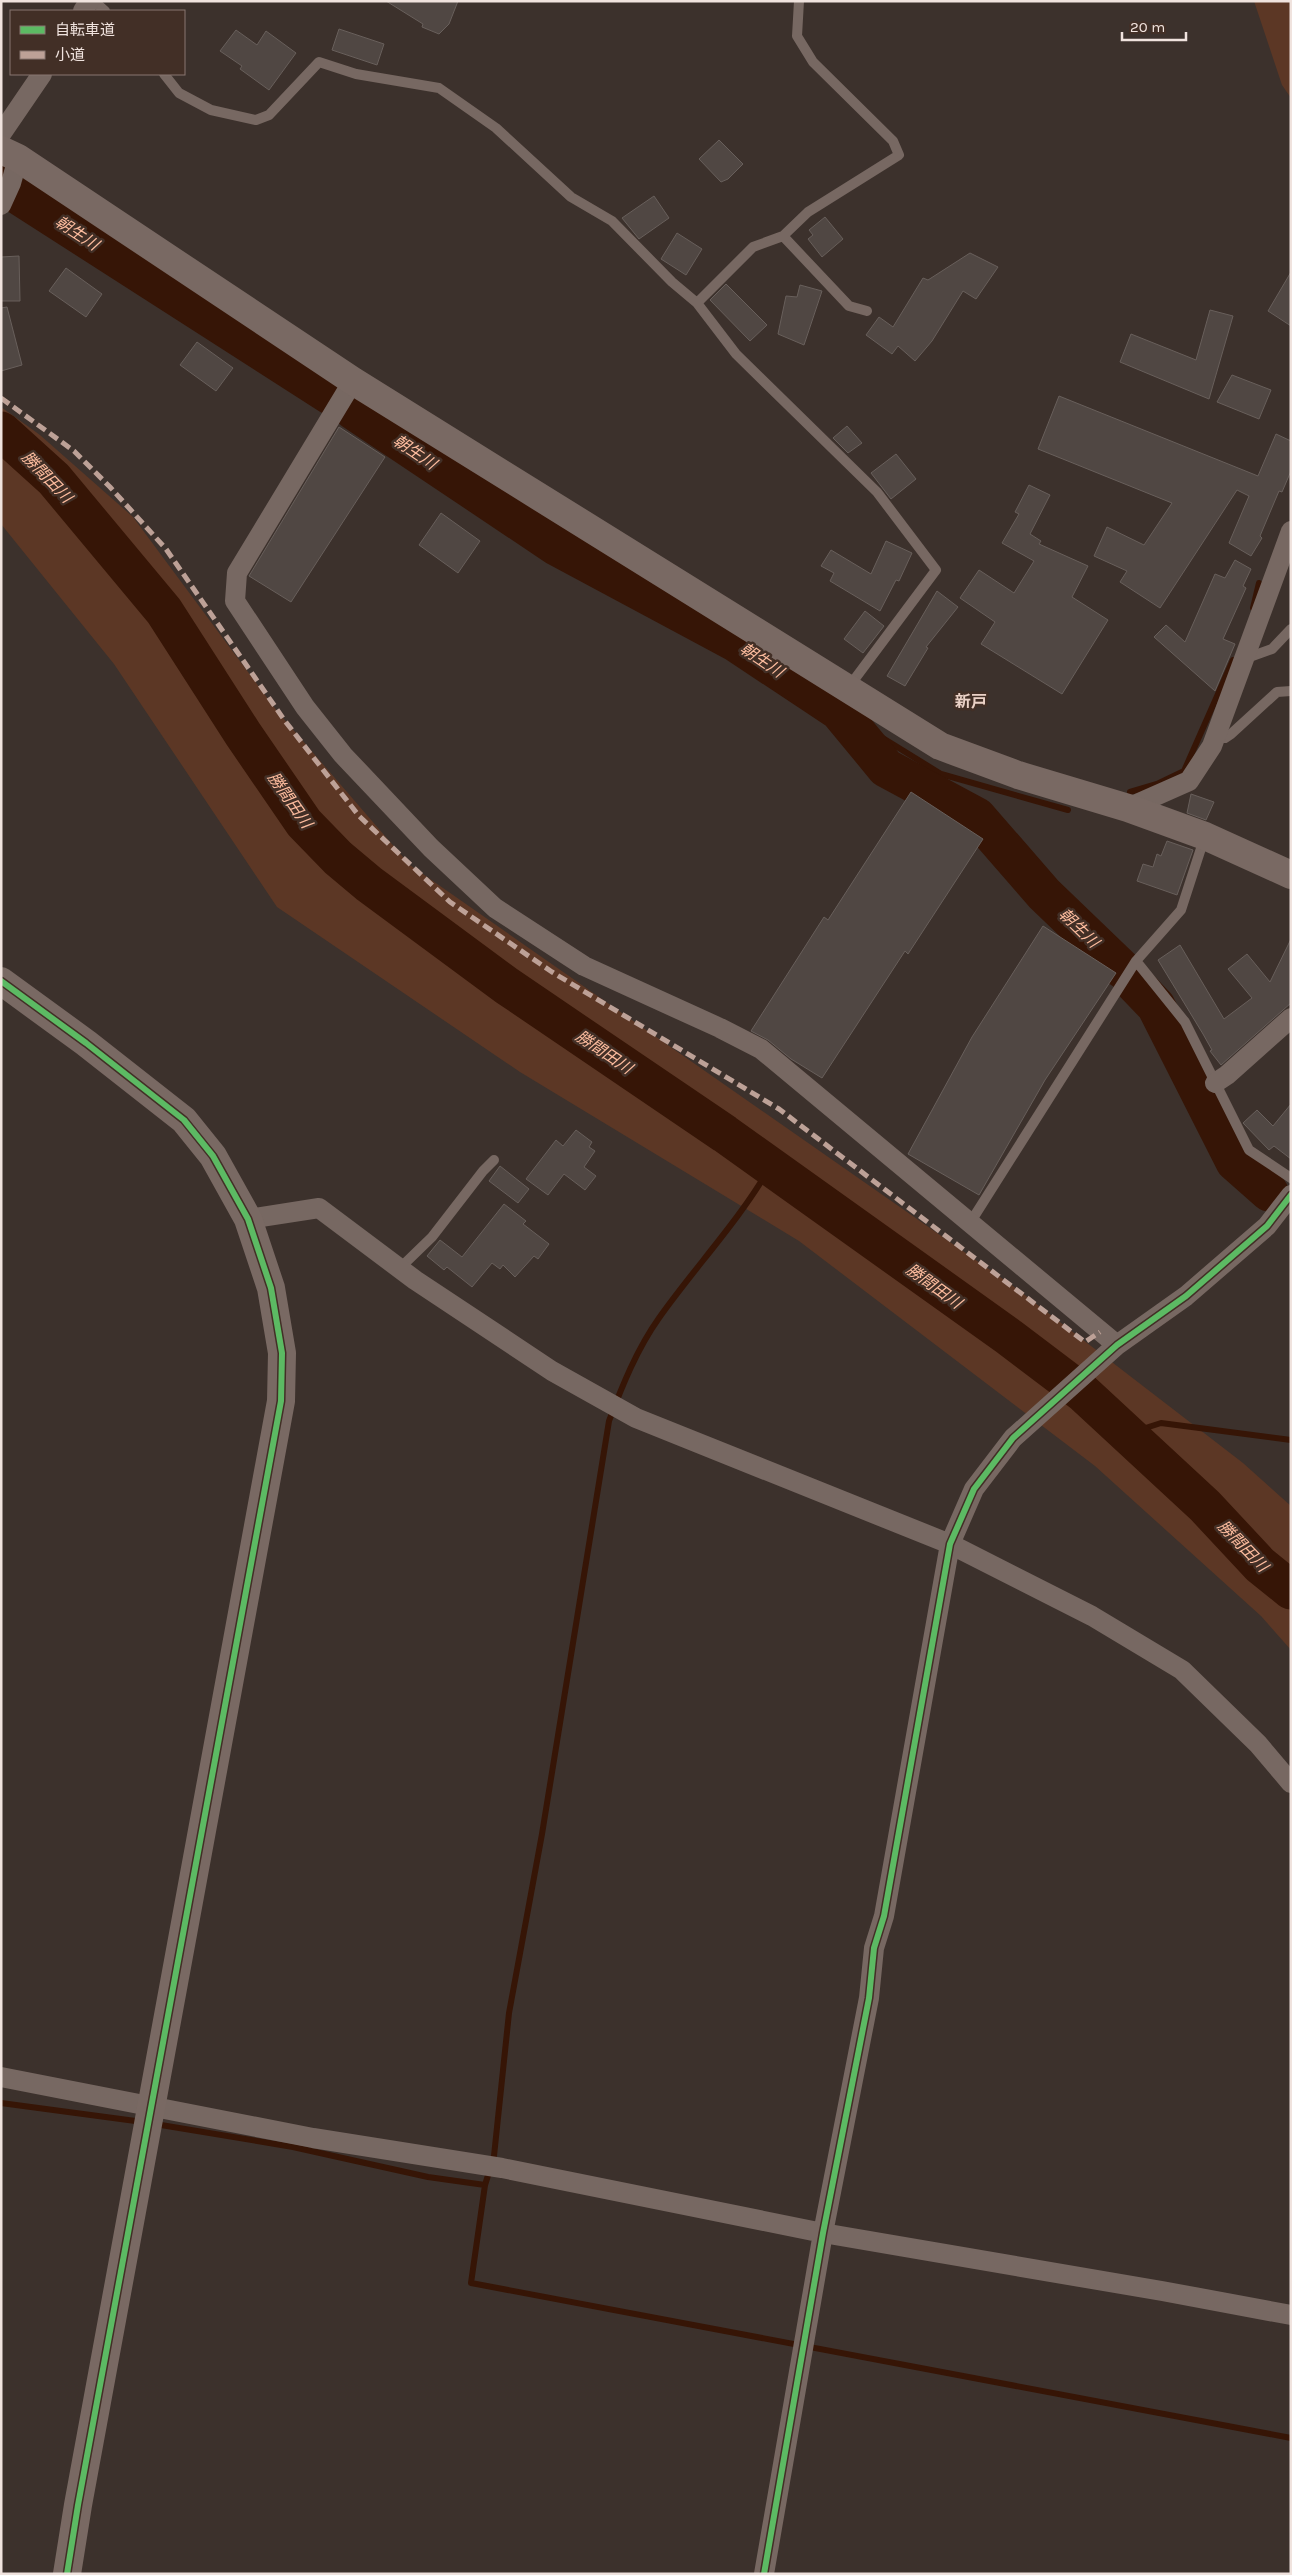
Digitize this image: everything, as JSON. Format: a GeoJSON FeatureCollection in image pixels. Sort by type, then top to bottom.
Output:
{"type":"FeatureCollection","features":[{"type":"Feature","properties":{"kind":"street"},"geometry":{"type":"LineString","coordinates":[[1,134],[41,75]]}},
{"type":"Feature","properties":{"kind":"street"},"geometry":{"type":"LineString","coordinates":[[1,206],[6,190],[10,154],[353,381],[940,746],[1018,775],[1128,808],[1205,836],[1291,875]]}},
{"type":"Feature","properties":{"kind":"street"},"geometry":{"type":"LineString","coordinates":[[353,381],[237,573],[235,601],[305,707],[343,755],[431,848],[495,908],[584,966],[720,1028],[761,1050],[1116,1345]]}},
{"type":"Feature","properties":{"kind":"street"},"geometry":{"type":"LineString","coordinates":[[1128,808],[1188,780],[1214,738],[1291,531]]}},
{"type":"Feature","properties":{"kind":"street"},"geometry":{"type":"LineString","coordinates":[[1,981],[86,1043],[184,1120],[213,1156],[248,1219],[271,1288],[282,1353],[282,1401],[78,2505],[67,2574]]}},
{"type":"Feature","properties":{"kind":"street"},"geometry":{"type":"LineString","coordinates":[[1214,1083],[1291,1018]]}},
{"type":"Feature","properties":{"kind":"street"},"geometry":{"type":"LineString","coordinates":[[764,2574],[823,2233],[869,1998],[874,1948],[884,1916],[950,1544],[974,1489],[1013,1438],[1116,1345],[1186,1296],[1260,1232],[1291,1195]]}},
{"type":"Feature","properties":{"kind":"street"},"geometry":{"type":"LineString","coordinates":[[248,1219],[319,1208],[400,1268],[552,1371],[636,1418],[950,1544],[1092,1616],[1182,1670],[1258,1744],[1291,1783]]}},
{"type":"Feature","properties":{"kind":"street"},"geometry":{"type":"LineString","coordinates":[[1,2077],[152,2109],[313,2138],[502,2168],[823,2233],[1152,2289],[1291,2315]]}},
{"type":"Feature","properties":{"kind":"lane"},"geometry":{"type":"LineString","coordinates":[[94,1],[104,10]]}},
{"type":"Feature","properties":{"kind":"lane"},"geometry":{"type":"LineString","coordinates":[[697,303],[753,247],[783,236],[808,212],[899,155],[893,141],[813,62],[797,36],[799,1]]}},
{"type":"Feature","properties":{"kind":"lane"},"geometry":{"type":"LineString","coordinates":[[165,75],[179,93],[211,110],[250,120],[269,115],[319,62],[356,74],[439,88],[496,128],[571,197],[612,221],[672,282],[697,303],[736,354],[877,492],[936,570],[848,688]]}},
{"type":"Feature","properties":{"kind":"lane"},"geometry":{"type":"LineString","coordinates":[[783,236],[849,306],[867,310]]}},
{"type":"Feature","properties":{"kind":"lane"},"geometry":{"type":"LineString","coordinates":[[1243,659],[1272,649],[1291,629]]}},
{"type":"Feature","properties":{"kind":"lane"},"geometry":{"type":"LineString","coordinates":[[1214,738],[1224,738],[1231,734],[1277,692],[1291,691]]}},
{"type":"Feature","properties":{"kind":"lane"},"geometry":{"type":"LineString","coordinates":[[970,1223],[1136,961],[1181,910],[1205,836]]}},
{"type":"Feature","properties":{"kind":"lane"},"geometry":{"type":"LineString","coordinates":[[1136,961],[1185,1022],[1249,1150],[1291,1178]]}},
{"type":"Feature","properties":{"kind":"lane"},"geometry":{"type":"LineString","coordinates":[[400,1268],[432,1237],[483,1171],[494,1160]]}},
{"type":"Feature","properties":{"kind":"shaded area"},"geometry":{"type":"Polygon","coordinates":[[[1254,1],[1291,1],[1291,98],[1282,85],[1254,1]]]}},
{"type":"Feature","properties":{"kind":"shaded area"},"geometry":{"type":"Polygon","coordinates":[[[1,407],[40,435],[133,517],[277,711],[410,865],[1013,1286],[1243,1463],[1291,1506],[1291,1650],[1261,1616],[1095,1466],[799,1241],[520,1072],[277,907],[114,664],[1,524],[1,407]]]}},
{"type":"Feature","properties":{"kind":"building"},"geometry":{"type":"Polygon","coordinates":[[[386,1],[458,1],[449,24],[439,34],[422,27],[423,24],[386,1]]]}},
{"type":"Feature","properties":{"kind":"building"},"geometry":{"type":"Polygon","coordinates":[[[339,29],[384,44],[377,65],[332,50],[339,29]]]}},
{"type":"Feature","properties":{"kind":"building"},"geometry":{"type":"Polygon","coordinates":[[[236,30],[257,45],[266,31],[296,53],[269,90],[240,69],[242,66],[220,51],[236,30]]]}},
{"type":"Feature","properties":{"kind":"building"},"geometry":{"type":"Polygon","coordinates":[[[719,140],[743,164],[728,179],[721,182],[699,159],[719,140]]]}},
{"type":"Feature","properties":{"kind":"building"},"geometry":{"type":"Polygon","coordinates":[[[654,196],[669,218],[639,239],[622,218],[654,196]]]}},
{"type":"Feature","properties":{"kind":"building"},"geometry":{"type":"Polygon","coordinates":[[[825,217],[843,239],[822,257],[808,239],[813,235],[809,230],[825,217]]]}},
{"type":"Feature","properties":{"kind":"building"},"geometry":{"type":"Polygon","coordinates":[[[677,233],[702,249],[686,275],[661,259],[677,233]]]}},
{"type":"Feature","properties":{"kind":"building"},"geometry":{"type":"Polygon","coordinates":[[[970,253],[998,267],[976,299],[963,291],[932,341],[915,361],[898,346],[892,354],[866,335],[879,317],[893,327],[923,278],[928,280],[970,253]]]}},
{"type":"Feature","properties":{"kind":"building"},"geometry":{"type":"Polygon","coordinates":[[[19,256],[20,301],[1,301],[1,257],[19,256]]]}},
{"type":"Feature","properties":{"kind":"building"},"geometry":{"type":"Polygon","coordinates":[[[66,268],[102,294],[86,317],[49,291],[66,268]]]}},
{"type":"Feature","properties":{"kind":"building"},"geometry":{"type":"Polygon","coordinates":[[[1291,272],[1291,326],[1268,311],[1291,272]]]}},
{"type":"Feature","properties":{"kind":"building"},"geometry":{"type":"Polygon","coordinates":[[[726,284],[767,325],[750,341],[710,300],[726,284]]]}},
{"type":"Feature","properties":{"kind":"building"},"geometry":{"type":"Polygon","coordinates":[[[800,285],[822,291],[804,345],[778,334],[786,296],[797,297],[800,285]]]}},
{"type":"Feature","properties":{"kind":"building"},"geometry":{"type":"Polygon","coordinates":[[[7,307],[22,365],[1,371],[1,308],[7,307]]]}},
{"type":"Feature","properties":{"kind":"building"},"geometry":{"type":"Polygon","coordinates":[[[1210,310],[1233,316],[1209,399],[1120,362],[1131,334],[1196,360],[1210,310]]]}},
{"type":"Feature","properties":{"kind":"building"},"geometry":{"type":"Polygon","coordinates":[[[197,342],[233,368],[216,391],[180,365],[197,342]]]}},
{"type":"Feature","properties":{"kind":"building"},"geometry":{"type":"Polygon","coordinates":[[[1232,375],[1271,390],[1259,419],[1217,402],[1232,375]]]}},
{"type":"Feature","properties":{"kind":"building"},"geometry":{"type":"Polygon","coordinates":[[[1059,396],[1258,476],[1276,434],[1291,441],[1291,471],[1282,492],[1279,491],[1260,536],[1262,538],[1251,556],[1229,543],[1249,496],[1237,490],[1160,608],[1120,582],[1127,571],[1094,556],[1107,527],[1144,545],[1172,503],[1038,449],[1059,396]]]}},
{"type":"Feature","properties":{"kind":"building"},"geometry":{"type":"Polygon","coordinates":[[[847,426],[862,443],[848,453],[833,438],[847,426]]]}},
{"type":"Feature","properties":{"kind":"building"},"geometry":{"type":"Polygon","coordinates":[[[339,427],[385,457],[291,602],[249,576],[339,427]]]}},
{"type":"Feature","properties":{"kind":"building"},"geometry":{"type":"Polygon","coordinates":[[[896,454],[916,479],[891,499],[871,473],[896,454]]]}},
{"type":"Feature","properties":{"kind":"building"},"geometry":{"type":"Polygon","coordinates":[[[1029,485],[1050,495],[1030,534],[1041,541],[1039,544],[1088,566],[1072,597],[1108,620],[1062,694],[981,644],[995,622],[960,598],[979,570],[1014,593],[1034,561],[1002,543],[1019,514],[1015,512],[1029,485]]]}},
{"type":"Feature","properties":{"kind":"building"},"geometry":{"type":"Polygon","coordinates":[[[441,513],[480,541],[458,573],[419,545],[441,513]]]}},
{"type":"Feature","properties":{"kind":"building"},"geometry":{"type":"Polygon","coordinates":[[[886,541],[912,553],[899,581],[896,580],[880,611],[830,581],[834,573],[821,566],[831,550],[871,574],[886,541]]]}},
{"type":"Feature","properties":{"kind":"building"},"geometry":{"type":"Polygon","coordinates":[[[1235,560],[1251,569],[1243,586],[1246,588],[1223,639],[1235,644],[1215,691],[1154,637],[1166,625],[1185,642],[1215,574],[1225,578],[1235,560]]]}},
{"type":"Feature","properties":{"kind":"building"},"geometry":{"type":"Polygon","coordinates":[[[937,591],[958,607],[926,647],[928,648],[905,686],[887,676],[937,591]]]}},
{"type":"Feature","properties":{"kind":"building"},"geometry":{"type":"Polygon","coordinates":[[[865,611],[884,626],[863,653],[844,639],[865,611]]]}},
{"type":"Feature","properties":{"kind":"building"},"geometry":{"type":"Polygon","coordinates":[[[911,792],[983,839],[908,954],[905,951],[822,1078],[791,1059],[768,1040],[751,1031],[824,917],[828,920],[911,792]]]}},
{"type":"Feature","properties":{"kind":"building"},"geometry":{"type":"Polygon","coordinates":[[[1191,794],[1214,802],[1206,820],[1187,813],[1191,794]]]}},
{"type":"Feature","properties":{"kind":"building"},"geometry":{"type":"Polygon","coordinates":[[[1167,841],[1193,850],[1177,895],[1137,881],[1143,864],[1153,867],[1157,854],[1161,856],[1167,841]]]}},
{"type":"Feature","properties":{"kind":"building"},"geometry":{"type":"Polygon","coordinates":[[[1043,926],[1116,973],[1045,1080],[979,1195],[908,1154],[972,1037],[1043,926]]]}},
{"type":"Feature","properties":{"kind":"building"},"geometry":{"type":"Polygon","coordinates":[[[1291,939],[1291,1003],[1221,1065],[1210,1051],[1212,1050],[1203,1034],[1158,960],[1180,945],[1224,1019],[1252,998],[1228,969],[1247,954],[1270,982],[1291,939]]]}},
{"type":"Feature","properties":{"kind":"building"},"geometry":{"type":"Polygon","coordinates":[[[1291,1104],[1291,1159],[1274,1146],[1269,1150],[1243,1123],[1257,1110],[1273,1126],[1291,1104]]]}},
{"type":"Feature","properties":{"kind":"building"},"geometry":{"type":"Polygon","coordinates":[[[576,1130],[592,1142],[589,1147],[595,1151],[584,1167],[596,1176],[585,1190],[564,1174],[548,1195],[526,1179],[556,1140],[563,1146],[576,1130]]]}},
{"type":"Feature","properties":{"kind":"building"},"geometry":{"type":"Polygon","coordinates":[[[500,1166],[529,1189],[518,1203],[489,1181],[500,1166]]]}},
{"type":"Feature","properties":{"kind":"building"},"geometry":{"type":"Polygon","coordinates":[[[504,1204],[526,1221],[523,1224],[549,1244],[538,1259],[534,1256],[515,1277],[503,1265],[500,1269],[492,1263],[472,1287],[447,1267],[444,1270],[427,1256],[440,1240],[462,1257],[504,1204]]]}},
{"type":"Feature","properties":{"kind":"waterway","name":"朝生川"},"geometry":{"type":"LineString","coordinates":[[1,184],[330,395]]}},
{"type":"Feature","properties":{"kind":"waterway","name":"朝生川"},"geometry":{"type":"LineString","coordinates":[[353,410],[556,546],[735,642],[839,711],[886,768],[977,817],[1044,894],[1122,969]]}},
{"type":"Feature","properties":{"kind":"waterway","name":"勝間田川"},"geometry":{"type":"LineString","coordinates":[[1,431],[54,479],[164,611],[243,734],[304,823],[338,858],[369,884],[507,986],[725,1134],[1009,1337],[1083,1393],[1205,1506],[1260,1565],[1291,1590]]}},
{"type":"Feature","properties":{"kind":"waterway"},"geometry":{"type":"LineString","coordinates":[[1253,608],[1259,583]]}},
{"type":"Feature","properties":{"kind":"waterway"},"geometry":{"type":"LineString","coordinates":[[1130,792],[1157,784],[1184,771],[1233,660]]}},
{"type":"Feature","properties":{"kind":"waterway"},"geometry":{"type":"LineString","coordinates":[[839,711],[941,774],[1068,810]]}},
{"type":"Feature","properties":{"kind":"waterway","name":"朝生川"},"geometry":{"type":"LineString","coordinates":[[1132,981],[1156,1006],[1235,1162],[1269,1192]]}},
{"type":"Feature","properties":{"kind":"waterway"},"geometry":{"type":"LineString","coordinates":[[770,1167],[745,1206],[651,1330],[631,1368],[609,1421],[542,1834],[509,2013],[494,2156],[485,2185],[471,2283],[1291,2438]]}},
{"type":"Feature","properties":{"kind":"waterway"},"geometry":{"type":"LineString","coordinates":[[1127,1434],[1161,1423],[1291,1440]]}},
{"type":"Feature","properties":{"kind":"waterway"},"geometry":{"type":"LineString","coordinates":[[1,2103],[143,2122]]}},
{"type":"Feature","properties":{"kind":"waterway"},"geometry":{"type":"LineString","coordinates":[[155,2124],[293,2147],[428,2177],[485,2185]]}},
{"type":"Feature","properties":{"kind":"marked path"},"geometry":{"type":"LineString","coordinates":[[1,398],[74,451],[110,487],[166,549],[285,721],[359,816],[450,902],[552,972],[779,1109],[1085,1342],[1100,1332]]}},
{"type":"Feature","properties":{"kind":"cycle path"},"geometry":{"type":"LineString","coordinates":[[1,981],[86,1043],[184,1120],[213,1156],[248,1219],[271,1288],[282,1353],[281,1401],[78,2505],[67,2574]]}},
{"type":"Feature","properties":{"kind":"cycle path"},"geometry":{"type":"LineString","coordinates":[[764,2574],[823,2233],[869,1998],[874,1948],[884,1916],[950,1544],[974,1489],[1013,1438],[1117,1345],[1186,1296],[1267,1226],[1291,1195]]}},
{"type":"Feature","properties":{"kind":"district","name":"新戸"},"geometry":{"type":"Point","coordinates":[971,701]}}]}
